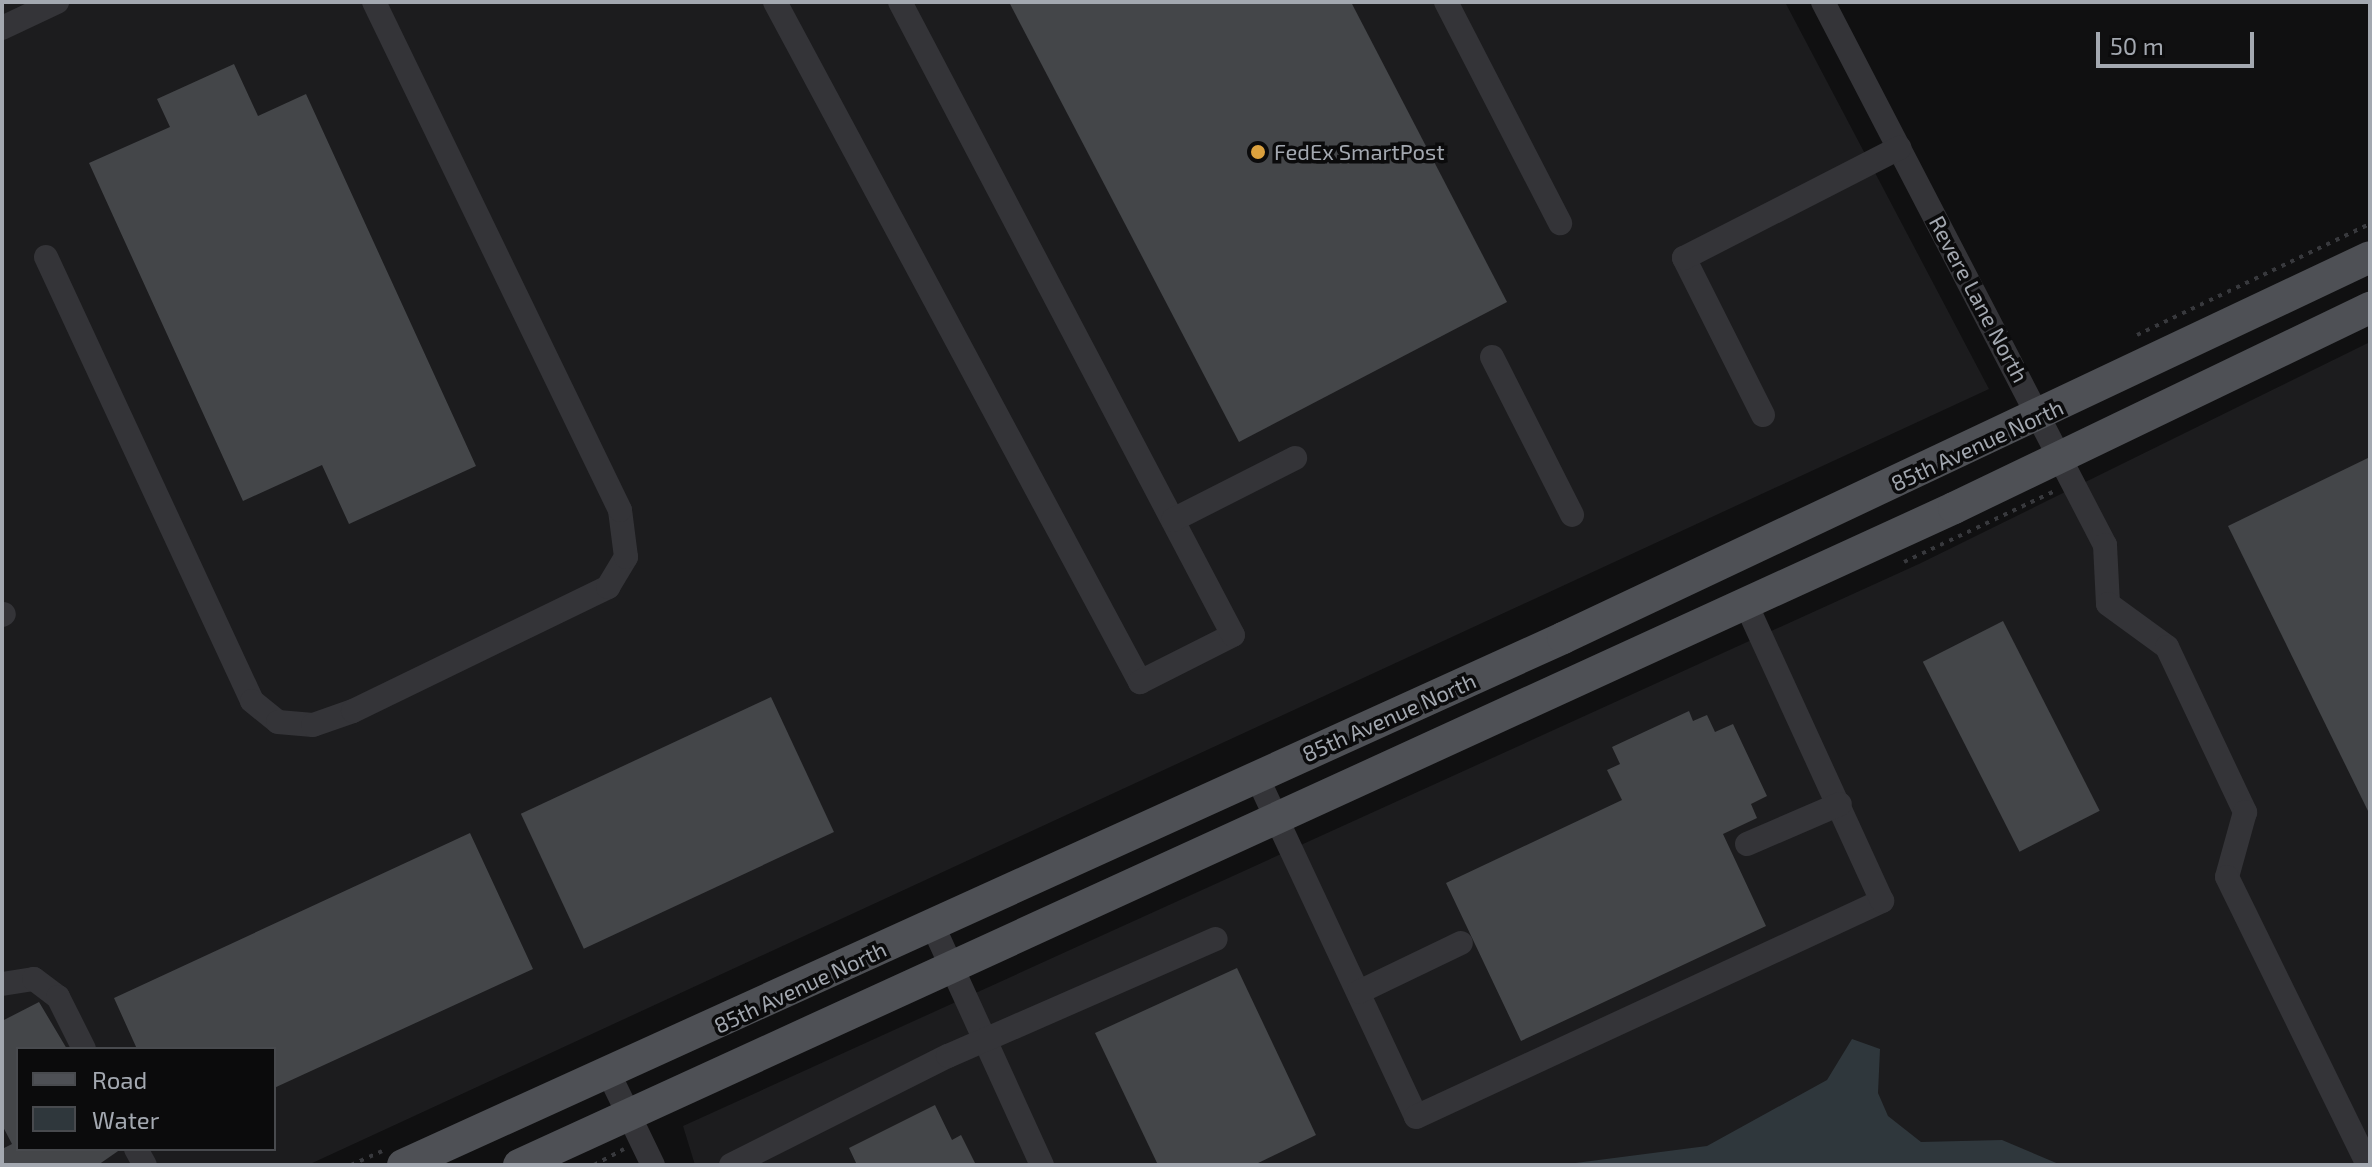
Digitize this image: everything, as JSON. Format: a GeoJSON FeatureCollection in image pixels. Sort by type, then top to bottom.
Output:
{"type":"FeatureCollection","features":[{"type":"Feature","properties":{"kind":"main road","name":"85th Avenue North"},"geometry":{"type":"LineString","coordinates":[[403,1165],[933,926],[2040,417],[2370,257]]}},
{"type":"Feature","properties":{"kind":"main road","name":"85th Avenue North"},"geometry":{"type":"LineString","coordinates":[[519,1165],[1746,604],[2061,458],[2370,308]]}},
{"type":"Feature","properties":{"kind":"street"},"geometry":{"type":"LineString","coordinates":[[2,28],[57,2]]}},
{"type":"Feature","properties":{"kind":"street"},"geometry":{"type":"LineString","coordinates":[[46,257],[252,701],[278,722],[313,725],[353,711],[608,587],[626,557],[620,510],[374,2]]}},
{"type":"Feature","properties":{"kind":"street"},"geometry":{"type":"LineString","coordinates":[[775,2],[1140,682],[1233,635],[900,2]]}},
{"type":"Feature","properties":{"kind":"street"},"geometry":{"type":"LineString","coordinates":[[1446,2],[1560,223]]}},
{"type":"Feature","properties":{"kind":"street","name":"Revere Lane North"},"geometry":{"type":"LineString","coordinates":[[1823,2],[2105,545],[2108,604],[2167,647],[2245,812],[2227,877],[2368,1165]]}},
{"type":"Feature","properties":{"kind":"street"},"geometry":{"type":"LineString","coordinates":[[1763,415],[1684,258],[1899,148]]}},
{"type":"Feature","properties":{"kind":"street"},"geometry":{"type":"LineString","coordinates":[[1492,357],[1572,515]]}},
{"type":"Feature","properties":{"kind":"street"},"geometry":{"type":"LineString","coordinates":[[1173,520],[1295,458]]}},
{"type":"Feature","properties":{"kind":"street"},"geometry":{"type":"LineString","coordinates":[[1257,777],[1416,1117],[1882,901],[1746,604]]}},
{"type":"Feature","properties":{"kind":"street"},"geometry":{"type":"LineString","coordinates":[[1747,844],[1840,804]]}},
{"type":"Feature","properties":{"kind":"street"},"geometry":{"type":"LineString","coordinates":[[933,926],[1042,1165]]}},
{"type":"Feature","properties":{"kind":"street"},"geometry":{"type":"LineString","coordinates":[[731,1165],[985,1040],[1216,939]]}},
{"type":"Feature","properties":{"kind":"street"},"geometry":{"type":"LineString","coordinates":[[1359,992],[1461,943]]}},
{"type":"Feature","properties":{"kind":"street"},"geometry":{"type":"LineString","coordinates":[[2,984],[34,979],[58,997],[83,1047]]}},
{"type":"Feature","properties":{"kind":"street"},"geometry":{"type":"LineString","coordinates":[[609,1074],[653,1165]]}},
{"type":"Feature","properties":{"kind":"path"},"geometry":{"type":"LineString","coordinates":[[2123,342],[2370,224]]}},
{"type":"Feature","properties":{"kind":"path"},"geometry":{"type":"LineString","coordinates":[[594,1165],[609,1158]]}},
{"type":"Feature","properties":{"kind":"shaded area"},"geometry":{"type":"Polygon","coordinates":[[[2,2],[1785,2],[1989,389],[308,1165],[2,1165],[2,2]]]}},
{"type":"Feature","properties":{"kind":"shaded area"},"geometry":{"type":"Polygon","coordinates":[[[2370,342],[2370,1165],[695,1165],[683,1126],[1921,563],[2370,342]]]}},
{"type":"Feature","properties":{"kind":"water"},"geometry":{"type":"Polygon","coordinates":[[[1852,1039],[1880,1049],[1878,1093],[1888,1116],[1921,1142],[2002,1140],[2061,1165],[1560,1165],[1707,1146],[1827,1080],[1852,1039]]]}},
{"type":"Feature","properties":{"kind":"building","name":"FedEx SmartPost"},"geometry":{"type":"Polygon","coordinates":[[[1009,2],[1351,2],[1507,302],[1239,442],[1009,2]]]}},
{"type":"Feature","properties":{"kind":"building"},"geometry":{"type":"Polygon","coordinates":[[[234,64],[258,116],[306,94],[476,466],[349,524],[322,465],[243,501],[89,163],[170,127],[157,99],[234,64]]]}},
{"type":"Feature","properties":{"kind":"building"},"geometry":{"type":"Polygon","coordinates":[[[2370,457],[2370,815],[2228,526],[2370,457]]]}},
{"type":"Feature","properties":{"kind":"building"},"geometry":{"type":"Polygon","coordinates":[[[2003,621],[2100,811],[2020,852],[1923,662],[2003,621]]]}},
{"type":"Feature","properties":{"kind":"building"},"geometry":{"type":"Polygon","coordinates":[[[771,697],[834,832],[584,949],[521,814],[771,697]]]}},
{"type":"Feature","properties":{"kind":"building"},"geometry":{"type":"Polygon","coordinates":[[[1689,711],[1693,721],[1707,715],[1715,732],[1733,724],[1767,796],[1751,804],[1757,818],[1723,834],[1766,926],[1521,1041],[1446,883],[1622,800],[1607,770],[1620,764],[1612,747],[1689,711]]]}},
{"type":"Feature","properties":{"kind":"building"},"geometry":{"type":"Polygon","coordinates":[[[470,833],[533,969],[276,1087],[276,1047],[136,1047],[114,998],[470,833]]]}},
{"type":"Feature","properties":{"kind":"building"},"geometry":{"type":"Polygon","coordinates":[[[1237,968],[1316,1135],[1254,1165],[1158,1165],[1095,1033],[1237,968]]]}},
{"type":"Feature","properties":{"kind":"building"},"geometry":{"type":"Polygon","coordinates":[[[39,1002],[66,1047],[16,1047],[16,1151],[118,1151],[98,1165],[2,1165],[2,1149],[12,1144],[2,1125],[2,1021],[39,1002]]]}},
{"type":"Feature","properties":{"kind":"building"},"geometry":{"type":"Polygon","coordinates":[[[935,1105],[952,1140],[961,1135],[976,1165],[857,1165],[849,1148],[935,1105]]]}},
{"type":"Feature","properties":{"kind":"place","name":"FedEx SmartPost"},"geometry":{"type":"Point","coordinates":[1258,152]}}]}
